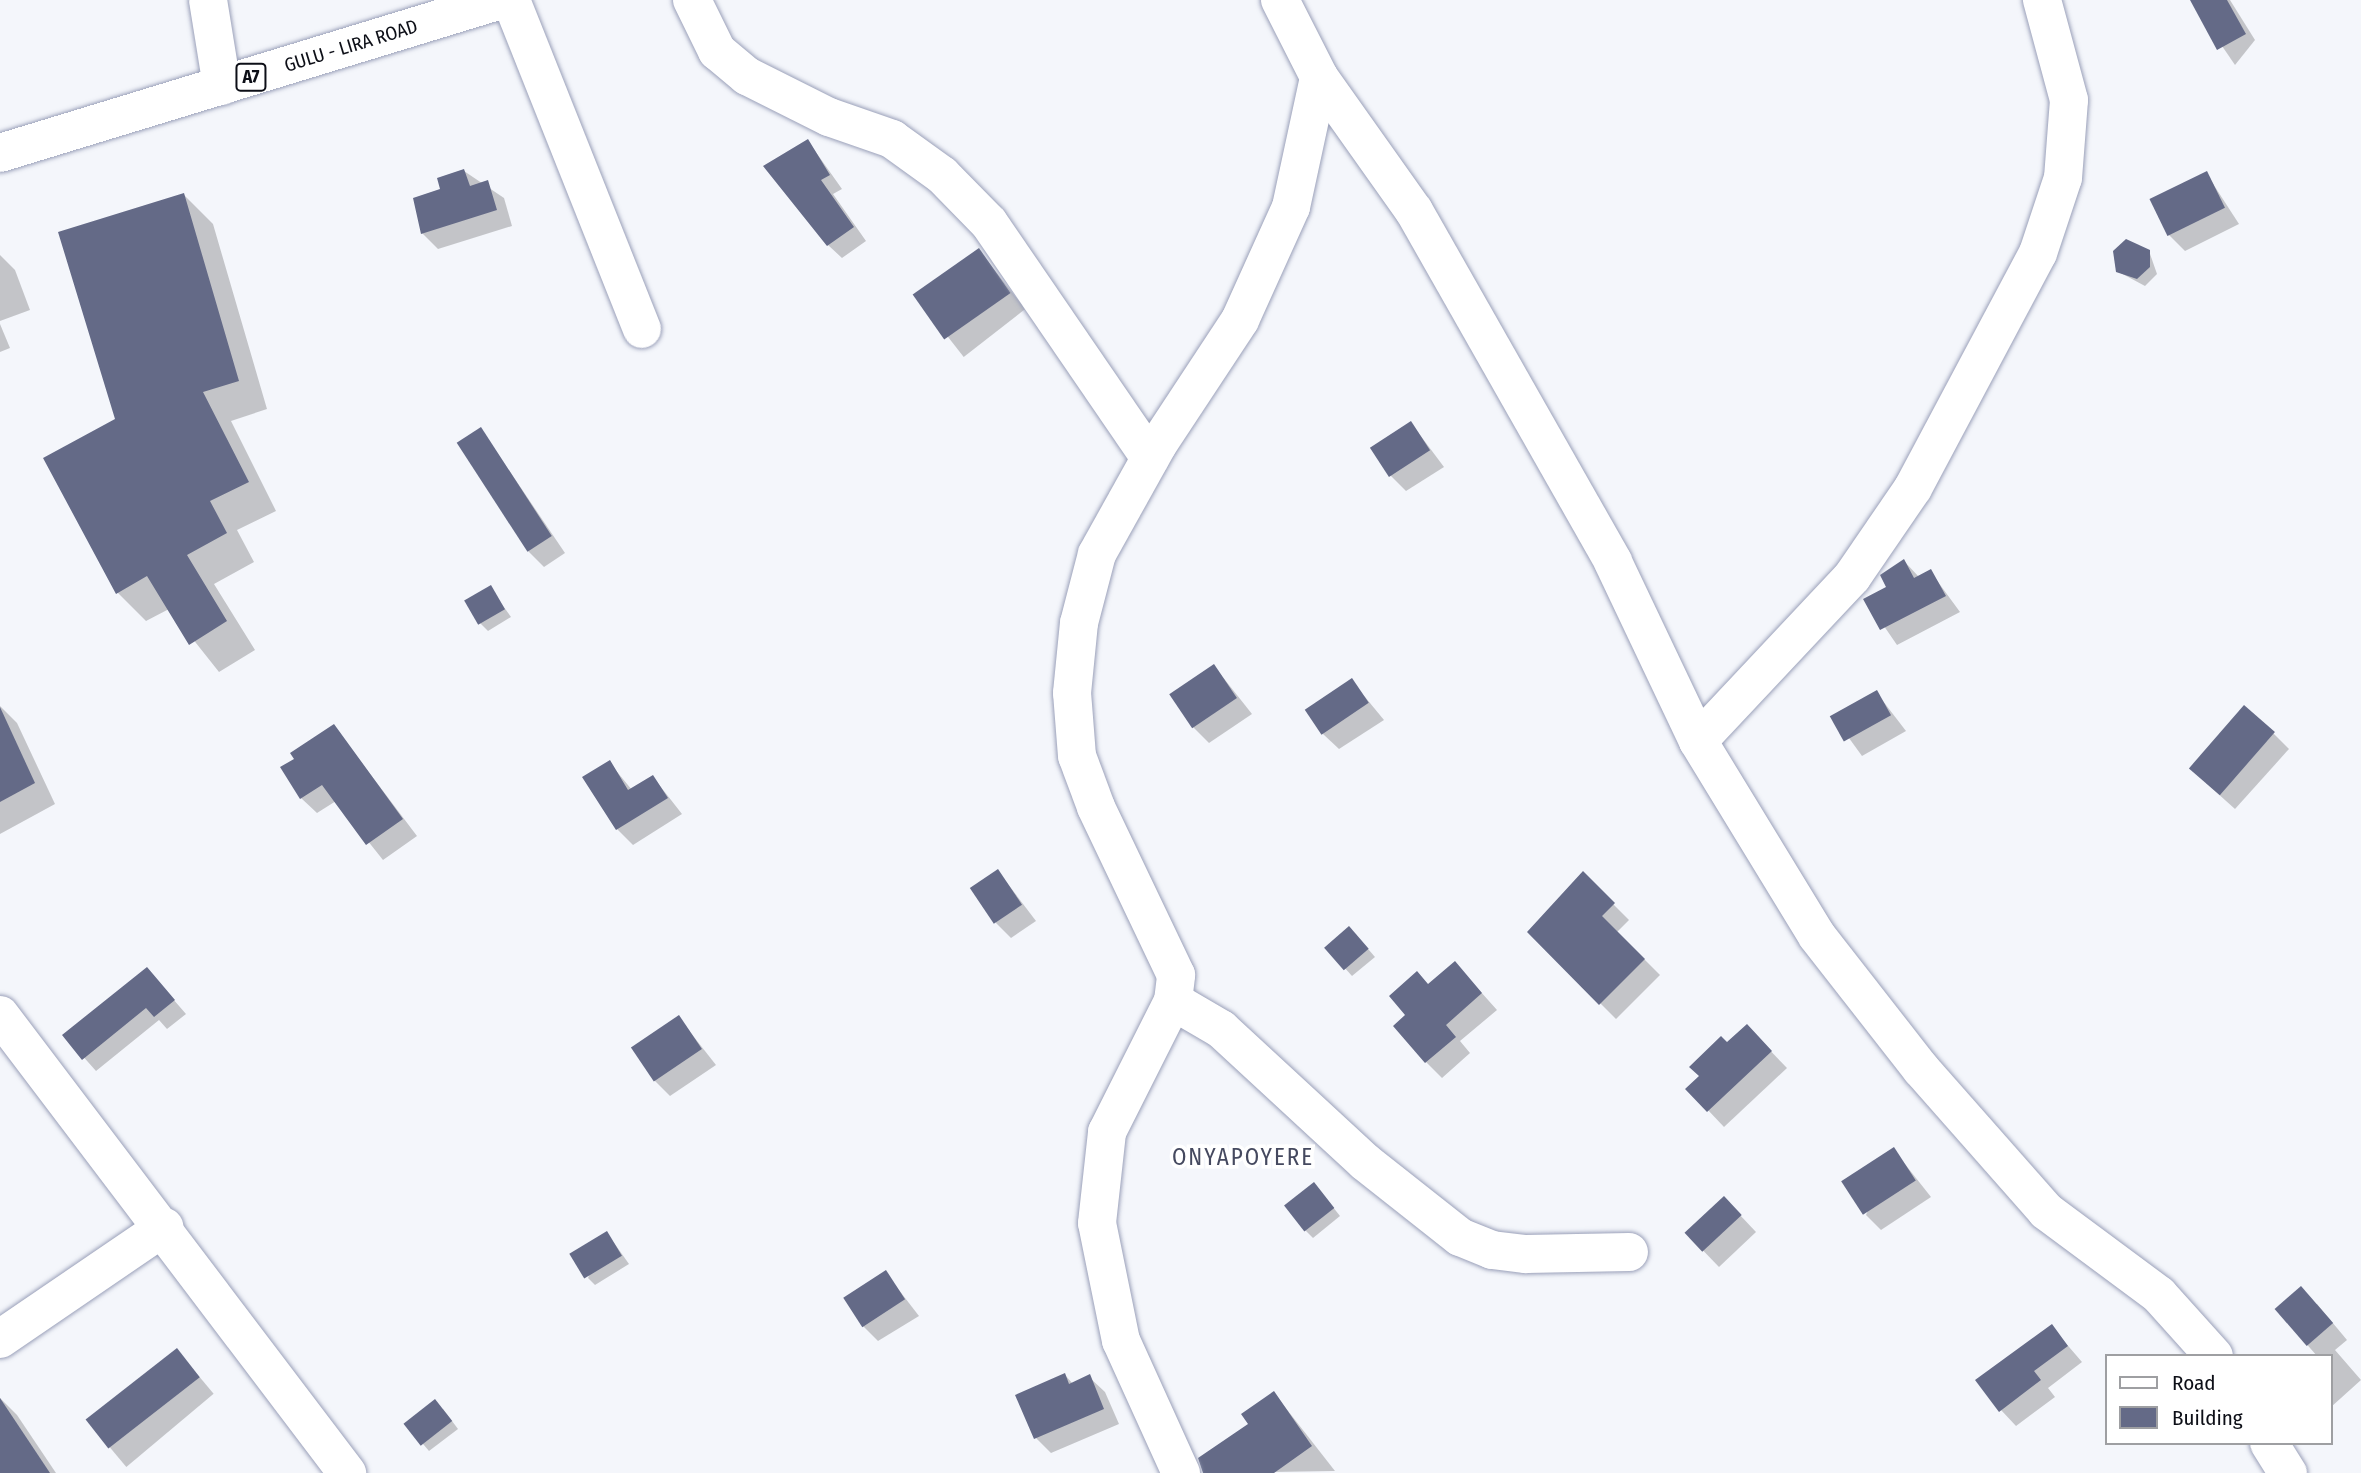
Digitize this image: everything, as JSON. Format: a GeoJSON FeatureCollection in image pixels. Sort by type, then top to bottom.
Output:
{"type":"FeatureCollection","features":[{"type":"Feature","properties":{"kind":"street"},"geometry":{"type":"LineString","coordinates":[[208,0],[222,86]]}},
{"type":"Feature","properties":{"kind":"street","name":"GULU - LIRA ROAD"},"geometry":{"type":"LineString","coordinates":[[0,153],[501,0]]}},
{"type":"Feature","properties":{"kind":"street"},"geometry":{"type":"LineString","coordinates":[[511,0],[642,329]]}},
{"type":"Feature","properties":{"kind":"street"},"geometry":{"type":"LineString","coordinates":[[692,0],[717,51],[747,76],[830,117],[892,139],[951,185],[989,223],[1150,458]]}},
{"type":"Feature","properties":{"kind":"street"},"geometry":{"type":"LineString","coordinates":[[1280,0],[1319,77],[1414,211],[1613,562],[1698,741],[1817,936],[1921,1069],[2046,1211],[2159,1295],[2212,1354]]}},
{"type":"Feature","properties":{"kind":"street"},"geometry":{"type":"LineString","coordinates":[[1698,741],[1785,654],[1868,555],[1913,488],[2038,253],[2063,178],[2069,100],[2042,0]]}},
{"type":"Feature","properties":{"kind":"street"},"geometry":{"type":"LineString","coordinates":[[1181,1473],[1121,1341],[1097,1223],[1107,1132],[1173,1001],[1172,962],[1096,807],[1071,724],[1079,623],[1097,554],[1150,458],[1240,320],[1291,207],[1319,77]]}},
{"type":"Feature","properties":{"kind":"street"},"geometry":{"type":"LineString","coordinates":[[1173,1001],[1221,1029],[1366,1162],[1460,1237],[1492,1250],[1526,1254],[1629,1252]]}},
{"type":"Feature","properties":{"kind":"street"},"geometry":{"type":"LineString","coordinates":[[0,1015],[164,1227],[347,1473]]}},
{"type":"Feature","properties":{"kind":"street"},"geometry":{"type":"LineString","coordinates":[[0,1339],[164,1227]]}},
{"type":"Feature","properties":{"kind":"street"},"geometry":{"type":"LineString","coordinates":[[2270,1445],[2288,1473]]}},
{"type":"Feature","properties":{"kind":"building"},"geometry":{"type":"Polygon","coordinates":[[[2190,0],[2227,0],[2246,34],[2217,50],[2190,0]]]}},
{"type":"Feature","properties":{"kind":"building"},"geometry":{"type":"Polygon","coordinates":[[[808,139],[830,175],[821,180],[854,227],[827,246],[763,166],[808,139]]]}},
{"type":"Feature","properties":{"kind":"building"},"geometry":{"type":"Polygon","coordinates":[[[464,169],[470,186],[488,180],[497,210],[421,234],[413,198],[440,189],[437,178],[464,169]]]}},
{"type":"Feature","properties":{"kind":"building"},"geometry":{"type":"Polygon","coordinates":[[[2207,171],[2225,208],[2167,236],[2149,199],[2207,171]]]}},
{"type":"Feature","properties":{"kind":"building"},"geometry":{"type":"Polygon","coordinates":[[[184,193],[239,381],[203,392],[249,482],[210,501],[227,533],[187,555],[227,621],[189,645],[147,576],[116,594],[43,458],[115,419],[58,232],[184,193]]]}},
{"type":"Feature","properties":{"kind":"building"},"geometry":{"type":"Polygon","coordinates":[[[2126,239],[2150,250],[2150,267],[2137,279],[2116,272],[2113,251],[2126,239]]]}},
{"type":"Feature","properties":{"kind":"building"},"geometry":{"type":"Polygon","coordinates":[[[979,248],[1011,293],[944,340],[913,294],[979,248]]]}},
{"type":"Feature","properties":{"kind":"building"},"geometry":{"type":"Polygon","coordinates":[[[1411,421],[1430,450],[1389,477],[1370,448],[1411,421]]]}},
{"type":"Feature","properties":{"kind":"building"},"geometry":{"type":"Polygon","coordinates":[[[481,427],[552,536],[527,552],[457,443],[481,427]]]}},
{"type":"Feature","properties":{"kind":"building"},"geometry":{"type":"Polygon","coordinates":[[[1904,559],[1914,578],[1931,569],[1946,596],[1880,630],[1863,599],[1886,587],[1880,575],[1904,559]]]}},
{"type":"Feature","properties":{"kind":"building"},"geometry":{"type":"Polygon","coordinates":[[[491,585],[505,609],[478,625],[464,600],[491,585]]]}},
{"type":"Feature","properties":{"kind":"building"},"geometry":{"type":"Polygon","coordinates":[[[1214,664],[1237,698],[1192,728],[1169,694],[1214,664]]]}},
{"type":"Feature","properties":{"kind":"building"},"geometry":{"type":"Polygon","coordinates":[[[1352,678],[1369,703],[1322,735],[1305,710],[1352,678]]]}},
{"type":"Feature","properties":{"kind":"building"},"geometry":{"type":"Polygon","coordinates":[[[1877,690],[1891,715],[1844,742],[1830,716],[1877,690]]]}},
{"type":"Feature","properties":{"kind":"building"},"geometry":{"type":"Polygon","coordinates":[[[2244,705],[2275,732],[2220,795],[2189,768],[2244,705]]]}},
{"type":"Feature","properties":{"kind":"building"},"geometry":{"type":"Polygon","coordinates":[[[0,707],[35,783],[0,802],[0,707]]]}},
{"type":"Feature","properties":{"kind":"building"},"geometry":{"type":"Polygon","coordinates":[[[334,724],[403,819],[366,845],[322,785],[300,799],[280,767],[294,759],[290,753],[334,724]]]}},
{"type":"Feature","properties":{"kind":"building"},"geometry":{"type":"Polygon","coordinates":[[[610,760],[628,790],[653,775],[668,798],[616,830],[582,777],[610,760]]]}},
{"type":"Feature","properties":{"kind":"building"},"geometry":{"type":"Polygon","coordinates":[[[998,869],[1022,905],[994,924],[970,888],[998,869]]]}},
{"type":"Feature","properties":{"kind":"building"},"geometry":{"type":"Polygon","coordinates":[[[1583,871],[1615,903],[1602,916],[1645,959],[1599,1005],[1527,932],[1583,871]]]}},
{"type":"Feature","properties":{"kind":"building"},"geometry":{"type":"Polygon","coordinates":[[[1349,926],[1369,949],[1344,970],[1324,948],[1349,926]]]}},
{"type":"Feature","properties":{"kind":"building"},"geometry":{"type":"Polygon","coordinates":[[[1455,961],[1482,993],[1446,1025],[1456,1037],[1425,1063],[1393,1026],[1405,1015],[1389,996],[1417,971],[1428,984],[1455,961]]]}},
{"type":"Feature","properties":{"kind":"building"},"geometry":{"type":"Polygon","coordinates":[[[147,967],[175,1000],[154,1017],[146,1008],[82,1060],[62,1035],[147,967]]]}},
{"type":"Feature","properties":{"kind":"building"},"geometry":{"type":"Polygon","coordinates":[[[679,1015],[702,1049],[654,1081],[631,1047],[679,1015]]]}},
{"type":"Feature","properties":{"kind":"building"},"geometry":{"type":"Polygon","coordinates":[[[1747,1024],[1772,1051],[1707,1112],[1685,1089],[1699,1076],[1689,1067],[1721,1036],[1727,1042],[1747,1024]]]}},
{"type":"Feature","properties":{"kind":"building"},"geometry":{"type":"Polygon","coordinates":[[[1894,1147],[1916,1181],[1863,1215],[1841,1181],[1894,1147]]]}},
{"type":"Feature","properties":{"kind":"building"},"geometry":{"type":"Polygon","coordinates":[[[1314,1182],[1334,1208],[1304,1231],[1284,1205],[1314,1182]]]}},
{"type":"Feature","properties":{"kind":"building"},"geometry":{"type":"Polygon","coordinates":[[[1724,1196],[1742,1215],[1702,1252],[1685,1233],[1724,1196]]]}},
{"type":"Feature","properties":{"kind":"building"},"geometry":{"type":"Polygon","coordinates":[[[607,1231],[622,1256],[584,1279],[569,1254],[607,1231]]]}},
{"type":"Feature","properties":{"kind":"building"},"geometry":{"type":"Polygon","coordinates":[[[886,1270],[905,1299],[862,1327],[843,1298],[886,1270]]]}},
{"type":"Feature","properties":{"kind":"building"},"geometry":{"type":"Polygon","coordinates":[[[2301,1286],[2333,1323],[2307,1346],[2275,1309],[2301,1286]]]}},
{"type":"Feature","properties":{"kind":"building"},"geometry":{"type":"Polygon","coordinates":[[[2052,1324],[2068,1346],[2034,1371],[2041,1380],[1999,1412],[1975,1380],[2052,1324]]]}},
{"type":"Feature","properties":{"kind":"building"},"geometry":{"type":"Polygon","coordinates":[[[177,1348],[200,1377],[108,1449],[86,1419],[177,1348]]]}},
{"type":"Feature","properties":{"kind":"building"},"geometry":{"type":"Polygon","coordinates":[[[1065,1373],[1069,1384],[1090,1374],[1104,1409],[1034,1439],[1015,1395],[1065,1373]]]}},
{"type":"Feature","properties":{"kind":"building"},"geometry":{"type":"Polygon","coordinates":[[[1274,1391],[1312,1446],[1274,1473],[1203,1473],[1198,1458],[1248,1424],[1241,1414],[1274,1391]]]}},
{"type":"Feature","properties":{"kind":"building"},"geometry":{"type":"Polygon","coordinates":[[[0,1398],[50,1473],[0,1473],[0,1398]]]}},
{"type":"Feature","properties":{"kind":"building"},"geometry":{"type":"Polygon","coordinates":[[[435,1399],[452,1421],[421,1446],[403,1424],[435,1399]]]}},
{"type":"Feature","properties":{"kind":"district","name":"ONYAPOYERE"},"geometry":{"type":"Point","coordinates":[1243,1157]}}]}
